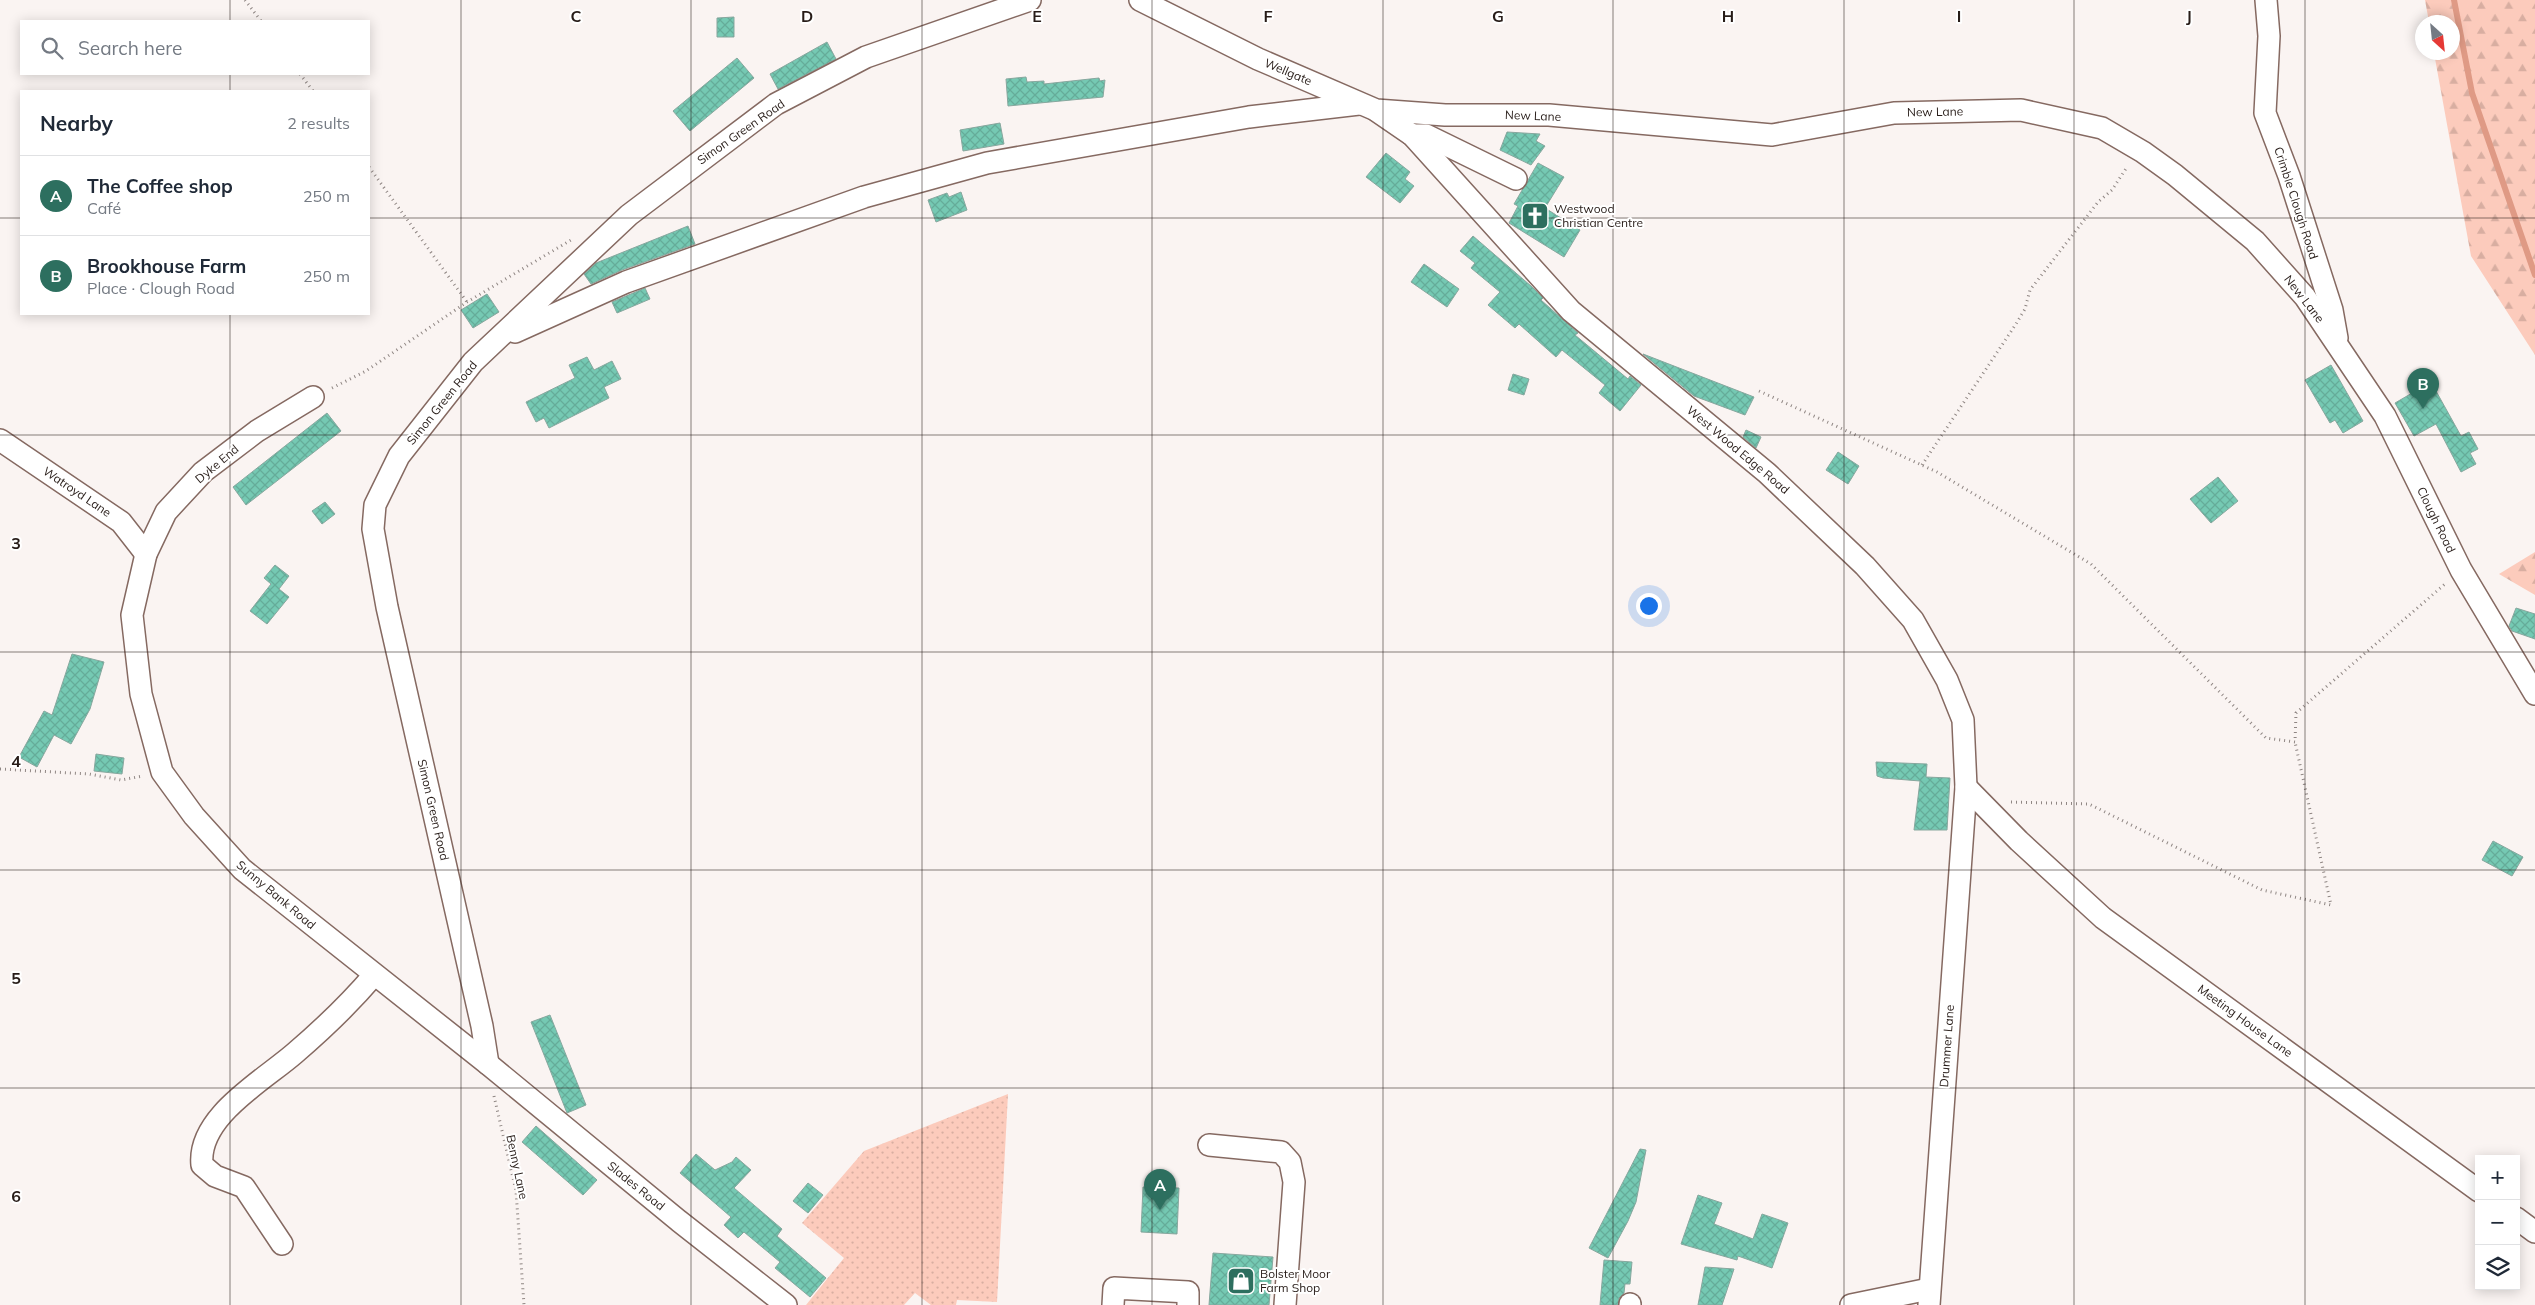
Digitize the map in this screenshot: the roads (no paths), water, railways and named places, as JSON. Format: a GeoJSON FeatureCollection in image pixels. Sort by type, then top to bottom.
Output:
{"type":"FeatureCollection","features":[{"type":"Feature","properties":{"kind":"street","name":"Simon Green Road"},"geometry":{"type":"LineString","coordinates":[[488,1064],[480,1017],[387,608],[373,529],[375,505],[399,456],[460,377],[629,216],[776,104],[866,57],[1030,0]]}},
{"type":"Feature","properties":{"kind":"street","name":"Wellgate"},"geometry":{"type":"LineString","coordinates":[[1140,0],[1258,59],[1369,106],[1445,114]]}},
{"type":"Feature","properties":{"kind":"street","name":"Crimble Clough Road"},"geometry":{"type":"LineString","coordinates":[[2266,0],[2269,36],[2265,113],[2290,176],[2314,258],[2332,310],[2338,345]]}},
{"type":"Feature","properties":{"kind":"street"},"geometry":{"type":"LineString","coordinates":[[498,340],[626,282],[864,197],[987,163],[1249,116],[1369,106]]}},
{"type":"Feature","properties":{"kind":"street","name":"West Wood Edge Road"},"geometry":{"type":"LineString","coordinates":[[1369,106],[1412,134],[1571,311],[1768,473],[1865,566],[1912,620],[1947,680],[1963,720],[1966,787]]}},
{"type":"Feature","properties":{"kind":"street","name":"New Lane"},"geometry":{"type":"LineString","coordinates":[[1445,114],[1549,115],[1772,136],[1894,113],[2022,110],[2102,128],[2143,152],[2175,175],[2255,241],[2305,298],[2338,345]]}},
{"type":"Feature","properties":{"kind":"street"},"geometry":{"type":"LineString","coordinates":[[1412,134],[1426,135],[1516,179]]}},
{"type":"Feature","properties":{"kind":"street","name":"Clough Road"},"geometry":{"type":"LineString","coordinates":[[2338,345],[2385,416],[2461,570],[2535,694]]}},
{"type":"Feature","properties":{"kind":"street","name":"Dyke End"},"geometry":{"type":"LineString","coordinates":[[146,554],[166,512],[203,472],[257,431],[313,397]]}},
{"type":"Feature","properties":{"kind":"street","name":"Watroyd Lane"},"geometry":{"type":"LineString","coordinates":[[0,440],[122,522],[146,554]]}},
{"type":"Feature","properties":{"kind":"street","name":"Sunny Bank Road"},"geometry":{"type":"LineString","coordinates":[[146,554],[132,615],[141,694],[162,772],[194,816],[242,869],[374,976],[488,1064]]}},
{"type":"Feature","properties":{"kind":"street","name":"Meeting House Lane"},"geometry":{"type":"LineString","coordinates":[[1966,787],[2019,841],[2114,926],[2475,1188]]}},
{"type":"Feature","properties":{"kind":"street","name":"Drummer Lane"},"geometry":{"type":"LineString","coordinates":[[1929,1297],[1966,787]]}},
{"type":"Feature","properties":{"kind":"street"},"geometry":{"type":"LineString","coordinates":[[282,1244],[244,1187],[215,1176],[202,1166],[200,1152],[218,1119],[230,1106],[295,1053],[353,1000],[374,976]]}},
{"type":"Feature","properties":{"kind":"street","name":"Slades Road"},"geometry":{"type":"LineString","coordinates":[[488,1064],[649,1197],[786,1305]]}},
{"type":"Feature","properties":{"kind":"street"},"geometry":{"type":"LineString","coordinates":[[1209,1145],[1282,1152],[1290,1162],[1294,1182],[1284,1305]]}},
{"type":"Feature","properties":{"kind":"street"},"geometry":{"type":"LineString","coordinates":[[2520,1221],[2535,1232]]}},
{"type":"Feature","properties":{"kind":"street"},"geometry":{"type":"LineString","coordinates":[[1113,1305],[1114,1288],[1188,1292],[1188,1305]]}},
{"type":"Feature","properties":{"kind":"street"},"geometry":{"type":"LineString","coordinates":[[1851,1305],[1929,1297]]}},
{"type":"Feature","properties":{"kind":"waterway"},"geometry":{"type":"LineString","coordinates":[[2454,0],[2472,93],[2535,275]]}},
{"type":"Feature","properties":{"kind":"place","name":"Westwood Christian Centre"},"geometry":{"type":"Point","coordinates":[1535,216]}},
{"type":"Feature","properties":{"kind":"place","name":"Brookhouse Farm"},"geometry":{"type":"Point","coordinates":[2423,409]}},
{"type":"Feature","properties":{"kind":"place","name":"The Coffee shop"},"geometry":{"type":"Point","coordinates":[1160,1210]}},
{"type":"Feature","properties":{"kind":"place","name":"Bolster Moor Farm Shop"},"geometry":{"type":"Point","coordinates":[1241,1281]}}]}
